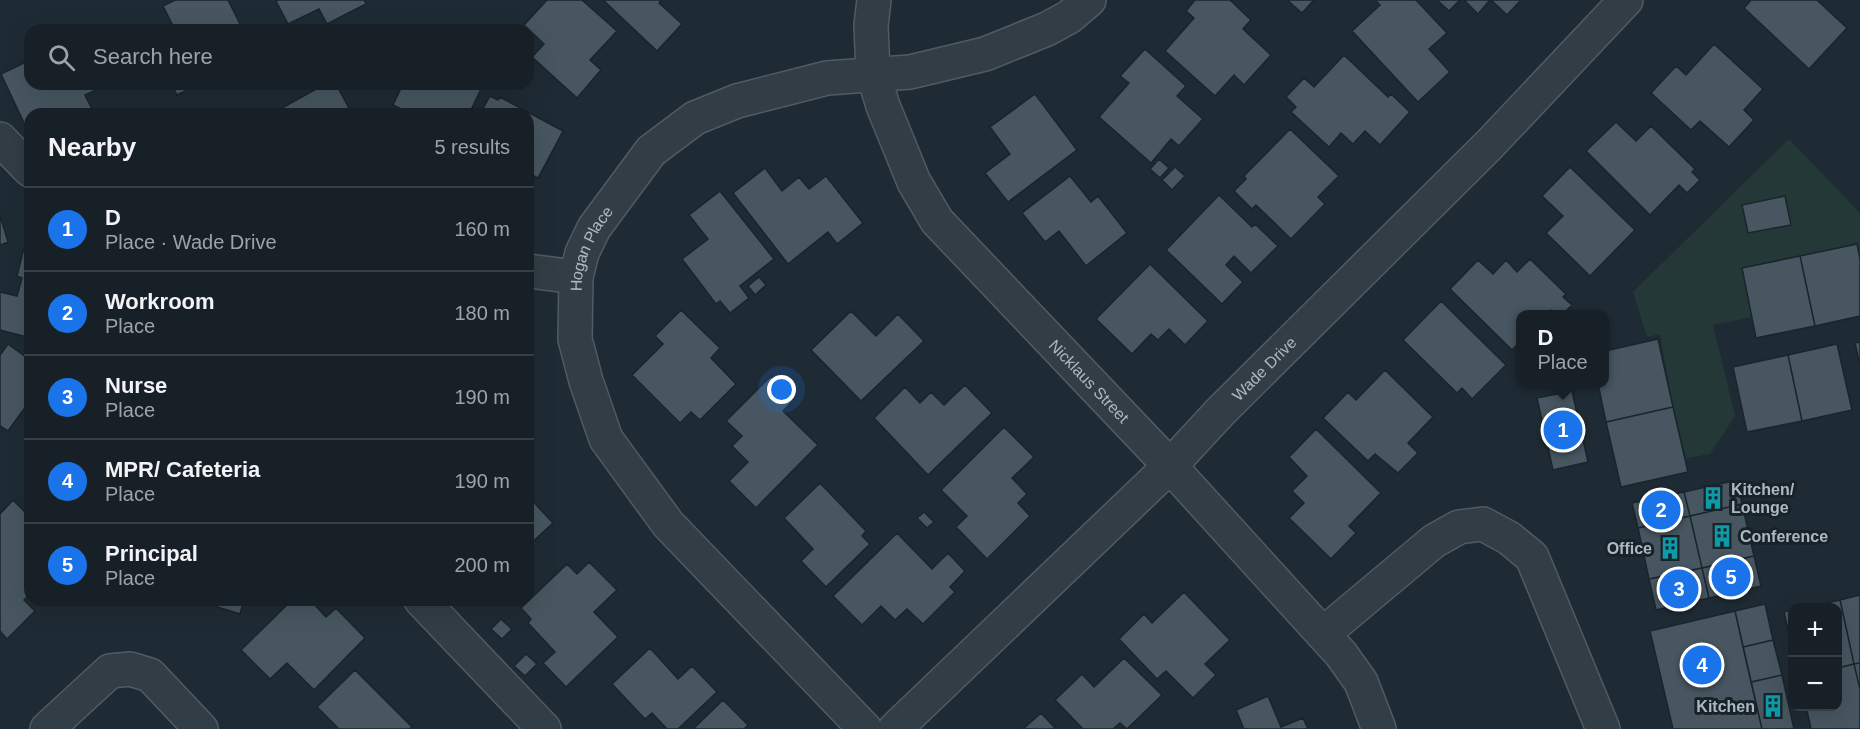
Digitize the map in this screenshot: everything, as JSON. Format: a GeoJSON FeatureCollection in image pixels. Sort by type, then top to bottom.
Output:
{"type":"FeatureCollection","features":[{"type":"Feature","properties":{"kind":"street","name":"Nicklaus Street"},"geometry":{"type":"LineString","coordinates":[[874,0],[871,25],[873,73],[883,106],[914,182],[937,221],[1170,466],[1341,654],[1362,682],[1379,729]]}},
{"type":"Feature","properties":{"kind":"street","name":"Hogan Place"},"geometry":{"type":"LineString","coordinates":[[865,729],[668,524],[606,439],[586,381],[575,339],[576,277],[582,253],[594,228],[651,151],[695,118],[738,101],[827,78],[910,72],[985,54],[1047,29],[1069,17],[1089,0]]}},
{"type":"Feature","properties":{"kind":"street","name":"Wade Drive"},"geometry":{"type":"LineString","coordinates":[[895,729],[1170,466],[1221,411],[1489,145],[1626,0]]}},
{"type":"Feature","properties":{"kind":"street"},"geometry":{"type":"LineString","coordinates":[[0,139],[24,164]]}},
{"type":"Feature","properties":{"kind":"street"},"geometry":{"type":"LineString","coordinates":[[534,272],[576,277]]}},
{"type":"Feature","properties":{"kind":"street"},"geometry":{"type":"LineString","coordinates":[[1323,634],[1434,541],[1459,527],[1483,524],[1509,538],[1532,557],[1603,729]]}},
{"type":"Feature","properties":{"kind":"street"},"geometry":{"type":"LineString","coordinates":[[427,606],[544,729]]}},
{"type":"Feature","properties":{"kind":"street"},"geometry":{"type":"LineString","coordinates":[[47,729],[110,671],[130,669],[150,675],[201,729]]}},
{"type":"Feature","properties":{"kind":"green space"},"geometry":{"type":"Polygon","coordinates":[[[1789,139],[1860,213],[1860,259],[1857,244],[1742,268],[1752,317],[1713,325],[1735,416],[1710,454],[1686,458],[1673,407],[1660,334],[1647,337],[1633,292],[1789,139]]]}},
{"type":"Feature","properties":{"kind":"building"},"geometry":{"type":"Polygon","coordinates":[[[175,0],[228,0],[240,24],[172,24],[163,6],[175,0]]]}},
{"type":"Feature","properties":{"kind":"building"},"geometry":{"type":"Polygon","coordinates":[[[364,0],[366,4],[327,24],[319,9],[288,24],[276,1],[364,0]]]}},
{"type":"Feature","properties":{"kind":"building"},"geometry":{"type":"Polygon","coordinates":[[[547,0],[582,0],[617,31],[590,60],[601,70],[577,98],[534,59],[534,55],[544,44],[534,34],[534,24],[525,24],[547,0]]]}},
{"type":"Feature","properties":{"kind":"building"},"geometry":{"type":"Polygon","coordinates":[[[603,0],[662,0],[659,3],[682,24],[657,51],[603,0]]]}},
{"type":"Feature","properties":{"kind":"building"},"geometry":{"type":"Polygon","coordinates":[[[1195,0],[1230,0],[1251,20],[1243,29],[1271,55],[1244,85],[1234,75],[1215,96],[1165,51],[1194,18],[1186,11],[1195,0]]]}},
{"type":"Feature","properties":{"kind":"building"},"geometry":{"type":"Polygon","coordinates":[[[1287,0],[1314,0],[1302,13],[1287,0]]]}},
{"type":"Feature","properties":{"kind":"building"},"geometry":{"type":"Polygon","coordinates":[[[1375,0],[1416,0],[1447,33],[1429,49],[1450,72],[1418,102],[1352,31],[1380,5],[1375,0]]]}},
{"type":"Feature","properties":{"kind":"building"},"geometry":{"type":"Polygon","coordinates":[[[1437,0],[1460,0],[1449,11],[1437,0]]]}},
{"type":"Feature","properties":{"kind":"building"},"geometry":{"type":"Polygon","coordinates":[[[1464,0],[1490,0],[1478,14],[1464,0]]]}},
{"type":"Feature","properties":{"kind":"building"},"geometry":{"type":"Polygon","coordinates":[[[1491,0],[1521,0],[1507,15],[1491,0]]]}},
{"type":"Feature","properties":{"kind":"building"},"geometry":{"type":"Polygon","coordinates":[[[1751,0],[1817,0],[1847,28],[1809,69],[1744,8],[1751,0]]]}},
{"type":"Feature","properties":{"kind":"building"},"geometry":{"type":"Polygon","coordinates":[[[1714,44],[1763,89],[1744,110],[1754,120],[1729,147],[1700,121],[1691,130],[1651,93],[1676,66],[1686,75],[1714,44]]]}},
{"type":"Feature","properties":{"kind":"building"},"geometry":{"type":"Polygon","coordinates":[[[1145,49],[1186,86],[1177,96],[1203,119],[1179,146],[1171,139],[1151,163],[1099,117],[1129,83],[1120,76],[1145,49]]]}},
{"type":"Feature","properties":{"kind":"building"},"geometry":{"type":"Polygon","coordinates":[[[1344,55],[1388,97],[1391,94],[1410,112],[1380,145],[1365,131],[1353,144],[1341,133],[1329,147],[1291,112],[1296,107],[1286,97],[1304,78],[1314,87],[1344,55]]]}},
{"type":"Feature","properties":{"kind":"building"},"geometry":{"type":"Polygon","coordinates":[[[24,63],[24,90],[96,90],[85,95],[92,108],[24,108],[24,123],[1,74],[24,63]]]}},
{"type":"Feature","properties":{"kind":"building"},"geometry":{"type":"Polygon","coordinates":[[[174,90],[187,90],[177,95],[174,90]]]}},
{"type":"Feature","properties":{"kind":"building"},"geometry":{"type":"Polygon","coordinates":[[[314,90],[339,90],[349,108],[282,108],[314,90]]]}},
{"type":"Feature","properties":{"kind":"building"},"geometry":{"type":"Polygon","coordinates":[[[400,90],[481,90],[472,108],[399,108],[393,105],[400,90]]]}},
{"type":"Feature","properties":{"kind":"building"},"geometry":{"type":"Polygon","coordinates":[[[1035,94],[1077,150],[1008,202],[985,173],[1010,154],[990,127],[1035,94]]]}},
{"type":"Feature","properties":{"kind":"building"},"geometry":{"type":"Polygon","coordinates":[[[490,96],[498,100],[500,97],[520,108],[483,108],[490,96]]]}},
{"type":"Feature","properties":{"kind":"building"},"geometry":{"type":"Polygon","coordinates":[[[534,115],[563,131],[538,178],[534,176],[534,115]]]}},
{"type":"Feature","properties":{"kind":"building"},"geometry":{"type":"Polygon","coordinates":[[[1616,122],[1636,141],[1651,126],[1695,169],[1692,172],[1700,180],[1687,193],[1679,185],[1650,215],[1586,151],[1616,122]]]}},
{"type":"Feature","properties":{"kind":"building"},"geometry":{"type":"Polygon","coordinates":[[[1290,129],[1339,176],[1318,197],[1325,204],[1291,239],[1256,205],[1252,209],[1234,191],[1246,179],[1244,176],[1290,129]]]}},
{"type":"Feature","properties":{"kind":"building"},"geometry":{"type":"Polygon","coordinates":[[[1159,159],[1169,168],[1160,178],[1150,169],[1159,159]]]}},
{"type":"Feature","properties":{"kind":"building"},"geometry":{"type":"Polygon","coordinates":[[[1175,167],[1185,176],[1172,190],[1162,180],[1175,167]]]}},
{"type":"Feature","properties":{"kind":"building"},"geometry":{"type":"Polygon","coordinates":[[[1570,167],[1635,230],[1590,276],[1546,233],[1563,216],[1542,196],[1570,167]]]}},
{"type":"Feature","properties":{"kind":"building"},"geometry":{"type":"Polygon","coordinates":[[[765,168],[782,191],[799,177],[809,189],[826,176],[863,223],[837,244],[828,232],[788,264],[733,193],[765,168]]]}},
{"type":"Feature","properties":{"kind":"building"},"geometry":{"type":"Polygon","coordinates":[[[1070,176],[1091,202],[1098,196],[1127,233],[1086,266],[1059,231],[1045,242],[1022,213],[1070,176]]]}},
{"type":"Feature","properties":{"kind":"building"},"geometry":{"type":"Polygon","coordinates":[[[720,191],[774,259],[740,286],[749,298],[730,313],[720,301],[716,304],[682,259],[708,239],[689,215],[720,191]]]}},
{"type":"Feature","properties":{"kind":"building"},"geometry":{"type":"Polygon","coordinates":[[[1219,195],[1252,227],[1255,224],[1278,246],[1251,273],[1234,256],[1226,265],[1243,282],[1222,304],[1166,250],[1219,195]]]}},
{"type":"Feature","properties":{"kind":"building"},"geometry":{"type":"Polygon","coordinates":[[[1785,196],[1791,225],[1748,233],[1742,205],[1785,196]]]}},
{"type":"Feature","properties":{"kind":"building"},"geometry":{"type":"Polygon","coordinates":[[[0,215],[8,242],[0,245],[0,215]]]}},
{"type":"Feature","properties":{"kind":"building"},"geometry":{"type":"Polygon","coordinates":[[[1857,244],[1860,259],[1860,316],[1815,326],[1800,256],[1857,244]]]}},
{"type":"Feature","properties":{"kind":"building"},"geometry":{"type":"Polygon","coordinates":[[[24,248],[24,336],[0,330],[0,292],[17,296],[22,278],[17,276],[24,248]]]}},
{"type":"Feature","properties":{"kind":"building"},"geometry":{"type":"Polygon","coordinates":[[[1800,256],[1815,326],[1756,338],[1742,268],[1800,256]]]}},
{"type":"Feature","properties":{"kind":"building"},"geometry":{"type":"Polygon","coordinates":[[[1530,259],[1566,294],[1563,297],[1572,305],[1567,310],[1516,310],[1516,346],[1512,350],[1450,289],[1478,260],[1493,274],[1506,260],[1517,272],[1530,259]]]}},
{"type":"Feature","properties":{"kind":"building"},"geometry":{"type":"Polygon","coordinates":[[[1150,264],[1208,321],[1185,345],[1169,329],[1158,340],[1151,334],[1132,354],[1096,319],[1150,264]]]}},
{"type":"Feature","properties":{"kind":"building"},"geometry":{"type":"Polygon","coordinates":[[[759,277],[766,285],[755,295],[748,286],[759,277]]]}},
{"type":"Feature","properties":{"kind":"building"},"geometry":{"type":"Polygon","coordinates":[[[1441,301],[1506,365],[1472,399],[1462,388],[1457,393],[1403,340],[1441,301]]]}},
{"type":"Feature","properties":{"kind":"building"},"geometry":{"type":"Polygon","coordinates":[[[681,310],[720,348],[711,358],[736,384],[700,420],[691,412],[680,423],[632,375],[663,344],[655,336],[681,310]]]}},
{"type":"Feature","properties":{"kind":"building"},"geometry":{"type":"Polygon","coordinates":[[[851,311],[876,336],[898,314],[924,341],[861,401],[811,350],[851,311]]]}},
{"type":"Feature","properties":{"kind":"building"},"geometry":{"type":"Polygon","coordinates":[[[1658,339],[1673,407],[1606,422],[1599,388],[1609,388],[1609,350],[1658,339]]]}},
{"type":"Feature","properties":{"kind":"building"},"geometry":{"type":"Polygon","coordinates":[[[1860,342],[1860,365],[1855,343],[1860,342]]]}},
{"type":"Feature","properties":{"kind":"building"},"geometry":{"type":"Polygon","coordinates":[[[8,344],[24,356],[24,409],[8,431],[0,426],[0,355],[8,344]]]}},
{"type":"Feature","properties":{"kind":"building"},"geometry":{"type":"Polygon","coordinates":[[[1837,344],[1852,410],[1802,421],[1788,355],[1837,344]]]}},
{"type":"Feature","properties":{"kind":"building"},"geometry":{"type":"Polygon","coordinates":[[[1788,355],[1802,421],[1747,432],[1733,367],[1788,355]]]}},
{"type":"Feature","properties":{"kind":"building"},"geometry":{"type":"Polygon","coordinates":[[[1385,370],[1433,417],[1408,443],[1418,453],[1398,473],[1375,454],[1368,461],[1323,418],[1348,392],[1356,400],[1385,370]]]}},
{"type":"Feature","properties":{"kind":"building"},"geometry":{"type":"Polygon","coordinates":[[[771,376],[794,400],[783,411],[818,445],[756,508],[729,481],[748,462],[732,446],[742,436],[726,421],[771,376]]]}},
{"type":"Feature","properties":{"kind":"building"},"geometry":{"type":"Polygon","coordinates":[[[965,385],[992,413],[928,475],[874,418],[905,387],[920,403],[931,392],[944,405],[965,385]]]}},
{"type":"Feature","properties":{"kind":"building"},"geometry":{"type":"Polygon","coordinates":[[[1572,391],[1588,462],[1553,470],[1537,398],[1572,391]]]}},
{"type":"Feature","properties":{"kind":"building"},"geometry":{"type":"Polygon","coordinates":[[[1673,407],[1688,472],[1621,487],[1606,422],[1673,407]]]}},
{"type":"Feature","properties":{"kind":"building"},"geometry":{"type":"Polygon","coordinates":[[[1004,427],[1034,457],[1012,478],[1027,494],[1018,503],[1030,516],[987,559],[956,527],[967,516],[941,490],[1004,427]]]}},
{"type":"Feature","properties":{"kind":"building"},"geometry":{"type":"Polygon","coordinates":[[[1316,429],[1381,493],[1349,526],[1356,533],[1331,559],[1289,518],[1304,503],[1292,491],[1307,476],[1289,457],[1316,429]]]}},
{"type":"Feature","properties":{"kind":"building","name":"Kitchen/ Lounge"},"geometry":{"type":"Polygon","coordinates":[[[1737,480],[1742,504],[1690,516],[1684,492],[1737,480]]]}},
{"type":"Feature","properties":{"kind":"building"},"geometry":{"type":"Polygon","coordinates":[[[820,483],[866,531],[862,536],[870,544],[826,587],[801,561],[813,549],[784,518],[820,483]]]}},
{"type":"Feature","properties":{"kind":"building"},"geometry":{"type":"Polygon","coordinates":[[[1684,492],[1690,516],[1638,528],[1632,503],[1684,492]]]}},
{"type":"Feature","properties":{"kind":"building"},"geometry":{"type":"Polygon","coordinates":[[[13,500],[24,511],[24,606],[30,606],[35,611],[7,639],[0,631],[0,514],[13,500]]]}},
{"type":"Feature","properties":{"kind":"building"},"geometry":{"type":"Polygon","coordinates":[[[534,502],[553,523],[534,540],[534,502]]]}},
{"type":"Feature","properties":{"kind":"building","name":"Conference"},"geometry":{"type":"Polygon","coordinates":[[[1742,504],[1754,556],[1702,568],[1690,516],[1742,504]]]}},
{"type":"Feature","properties":{"kind":"building"},"geometry":{"type":"Polygon","coordinates":[[[924,512],[934,522],[927,528],[917,518],[924,512]]]}},
{"type":"Feature","properties":{"kind":"building","name":"Office"},"geometry":{"type":"Polygon","coordinates":[[[1690,516],[1702,568],[1649,579],[1638,528],[1690,516]]]}},
{"type":"Feature","properties":{"kind":"building"},"geometry":{"type":"Polygon","coordinates":[[[897,533],[932,569],[948,553],[965,571],[950,587],[955,592],[923,624],[907,609],[895,620],[881,606],[862,625],[833,596],[897,533]]]}},
{"type":"Feature","properties":{"kind":"building"},"geometry":{"type":"Polygon","coordinates":[[[1754,556],[1761,586],[1709,598],[1702,568],[1754,556]]]}},
{"type":"Feature","properties":{"kind":"building"},"geometry":{"type":"Polygon","coordinates":[[[589,562],[617,590],[594,612],[618,637],[566,687],[543,663],[555,652],[528,623],[531,619],[521,608],[534,606],[534,596],[567,564],[577,574],[589,562]]]}},
{"type":"Feature","properties":{"kind":"building"},"geometry":{"type":"Polygon","coordinates":[[[1702,568],[1709,598],[1656,610],[1649,579],[1702,568]]]}},
{"type":"Feature","properties":{"kind":"building"},"geometry":{"type":"Polygon","coordinates":[[[1184,592],[1230,640],[1205,664],[1216,675],[1193,698],[1166,671],[1157,679],[1119,639],[1144,614],[1152,623],[1184,592]]]}},
{"type":"Feature","properties":{"kind":"building"},"geometry":{"type":"Polygon","coordinates":[[[1860,595],[1860,663],[1854,664],[1840,600],[1860,595]]]}},
{"type":"Feature","properties":{"kind":"building"},"geometry":{"type":"Polygon","coordinates":[[[1765,604],[1773,640],[1743,647],[1735,611],[1765,604]]]}},
{"type":"Feature","properties":{"kind":"building"},"geometry":{"type":"Polygon","coordinates":[[[214,606],[242,606],[240,614],[214,606]]]}},
{"type":"Feature","properties":{"kind":"building"},"geometry":{"type":"Polygon","coordinates":[[[286,606],[316,606],[326,617],[336,608],[365,638],[314,690],[287,663],[270,679],[241,650],[286,606]]]}},
{"type":"Feature","properties":{"kind":"building"},"geometry":{"type":"Polygon","coordinates":[[[1842,609],[1854,664],[1842,667],[1842,609]]]}},
{"type":"Feature","properties":{"kind":"building"},"geometry":{"type":"Polygon","coordinates":[[[1735,611],[1762,729],[1673,729],[1650,631],[1735,611]]]}},
{"type":"Feature","properties":{"kind":"building"},"geometry":{"type":"Polygon","coordinates":[[[1788,611],[1788,630],[1784,612],[1788,611]]]}},
{"type":"Feature","properties":{"kind":"building"},"geometry":{"type":"Polygon","coordinates":[[[501,619],[512,629],[502,639],[491,629],[501,619]]]}},
{"type":"Feature","properties":{"kind":"building"},"geometry":{"type":"Polygon","coordinates":[[[1773,640],[1782,675],[1751,682],[1743,647],[1773,640]]]}},
{"type":"Feature","properties":{"kind":"building"},"geometry":{"type":"Polygon","coordinates":[[[650,648],[678,679],[692,666],[717,692],[678,729],[667,729],[652,713],[645,719],[612,684],[650,648]]]}},
{"type":"Feature","properties":{"kind":"building"},"geometry":{"type":"Polygon","coordinates":[[[526,654],[537,664],[525,676],[514,666],[526,654]]]}},
{"type":"Feature","properties":{"kind":"building"},"geometry":{"type":"Polygon","coordinates":[[[1124,658],[1162,695],[1127,729],[1120,723],[1113,729],[1083,729],[1055,700],[1082,674],[1094,687],[1124,658]]]}},
{"type":"Feature","properties":{"kind":"building"},"geometry":{"type":"Polygon","coordinates":[[[1860,663],[1860,689],[1854,664],[1860,663]]]}},
{"type":"Feature","properties":{"kind":"building"},"geometry":{"type":"Polygon","coordinates":[[[1854,664],[1860,689],[1860,729],[1811,729],[1807,711],[1842,711],[1842,667],[1854,664]]]}},
{"type":"Feature","properties":{"kind":"building"},"geometry":{"type":"Polygon","coordinates":[[[355,670],[412,727],[409,729],[339,729],[317,707],[355,670]]]}},
{"type":"Feature","properties":{"kind":"building","name":"Kitchen"},"geometry":{"type":"Polygon","coordinates":[[[1782,675],[1788,711],[1790,711],[1794,729],[1762,729],[1751,682],[1782,675]]]}},
{"type":"Feature","properties":{"kind":"building"},"geometry":{"type":"Polygon","coordinates":[[[1268,696],[1281,727],[1303,718],[1308,729],[1244,729],[1236,710],[1268,696]]]}},
{"type":"Feature","properties":{"kind":"building"},"geometry":{"type":"Polygon","coordinates":[[[723,700],[748,725],[744,729],[693,729],[723,700]]]}},
{"type":"Feature","properties":{"kind":"building"},"geometry":{"type":"Polygon","coordinates":[[[1041,713],[1056,729],[1023,729],[1041,713]]]}},
{"type":"Feature","properties":{"kind":"place","name":"D"},"geometry":{"type":"Point","coordinates":[1563,430]}},
{"type":"Feature","properties":{"kind":"place","name":"Kitchen/ Lounge"},"geometry":{"type":"Point","coordinates":[1713,498]}},
{"type":"Feature","properties":{"kind":"place","name":"Workroom"},"geometry":{"type":"Point","coordinates":[1661,510]}},
{"type":"Feature","properties":{"kind":"place","name":"Conference"},"geometry":{"type":"Point","coordinates":[1722,536]}},
{"type":"Feature","properties":{"kind":"place","name":"Office"},"geometry":{"type":"Point","coordinates":[1670,548]}},
{"type":"Feature","properties":{"kind":"place","name":"Principal"},"geometry":{"type":"Point","coordinates":[1731,577]}},
{"type":"Feature","properties":{"kind":"place","name":"Nurse"},"geometry":{"type":"Point","coordinates":[1679,589]}},
{"type":"Feature","properties":{"kind":"place","name":"MPR/ Cafeteria"},"geometry":{"type":"Point","coordinates":[1702,665]}},
{"type":"Feature","properties":{"kind":"place","name":"Kitchen"},"geometry":{"type":"Point","coordinates":[1773,706]}}]}
